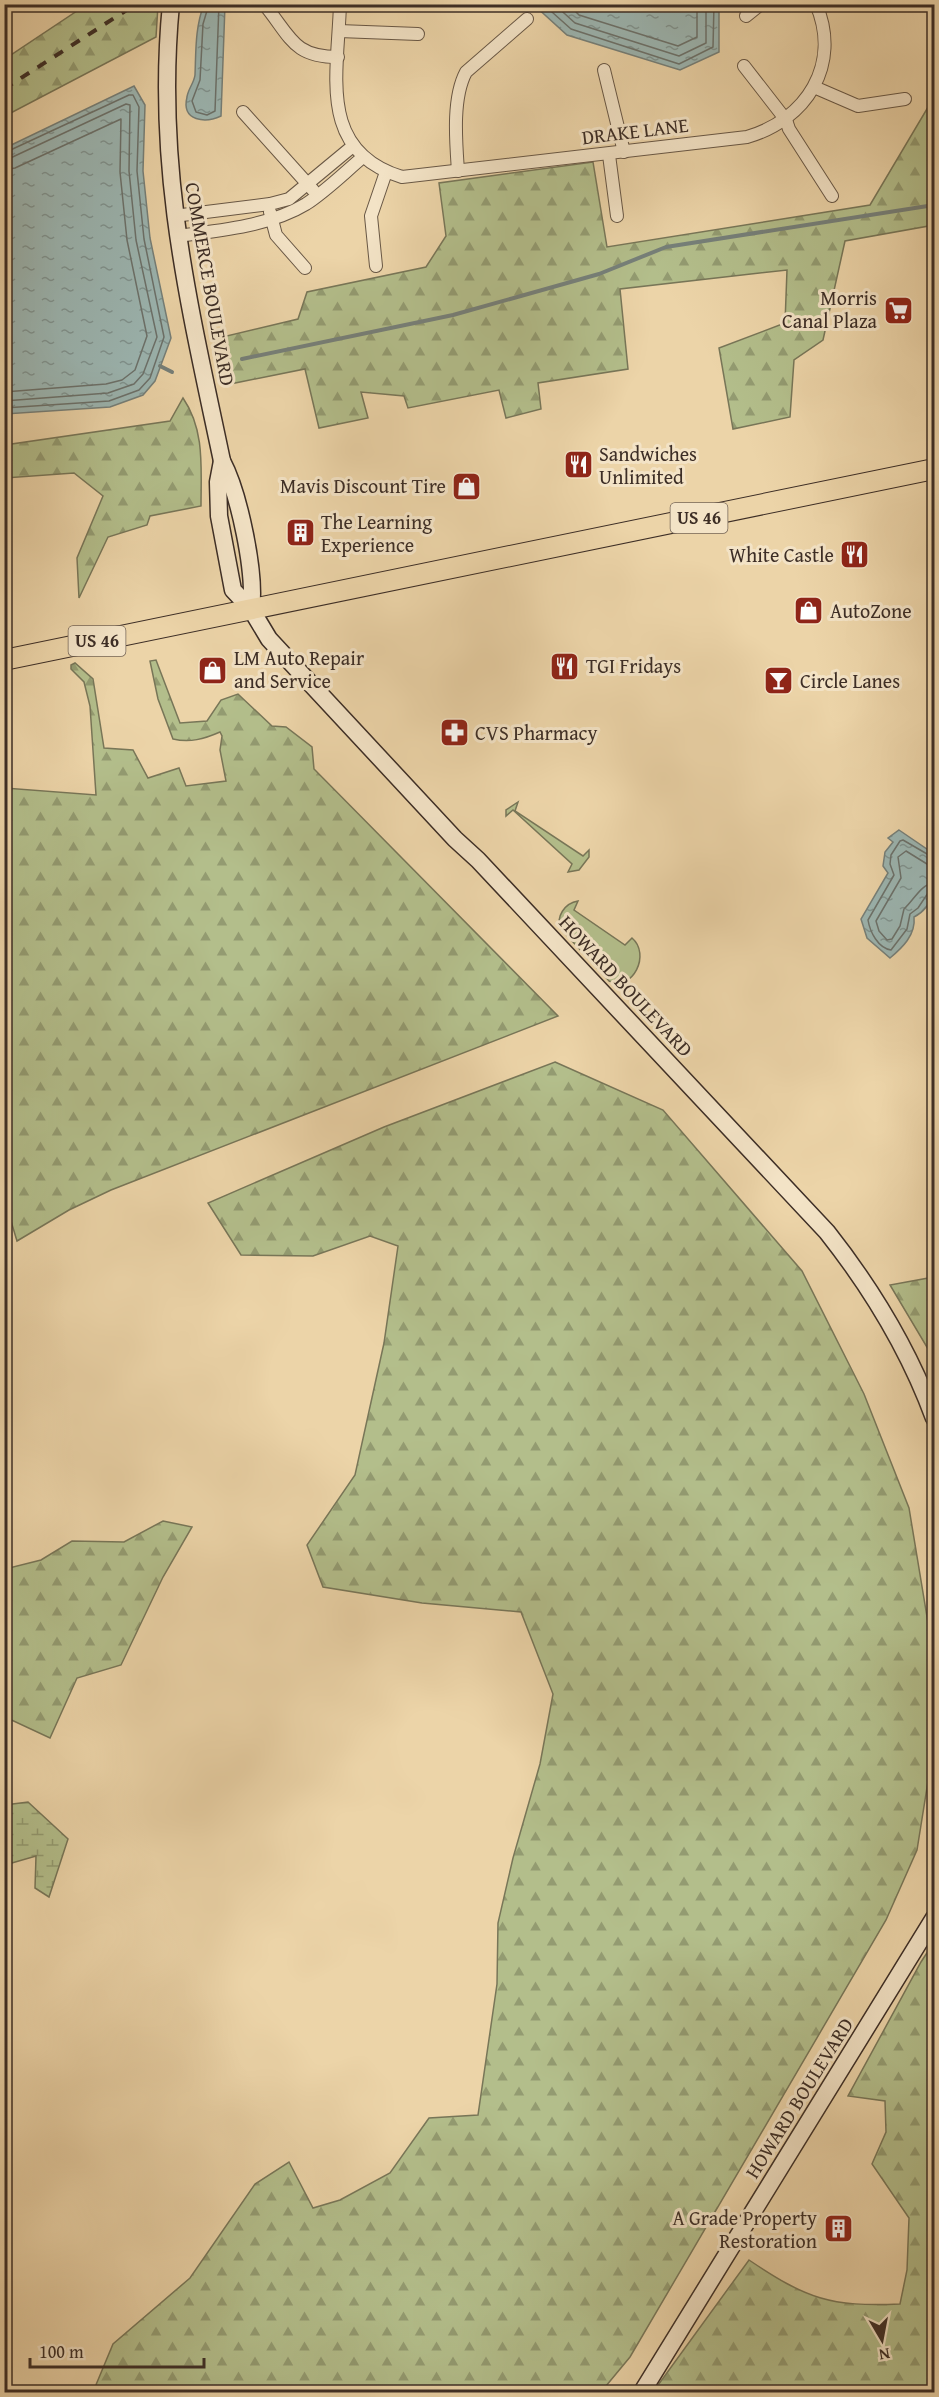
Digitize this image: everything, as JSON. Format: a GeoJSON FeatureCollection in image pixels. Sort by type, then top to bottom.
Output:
{"type":"FeatureCollection","features":[{"type":"Feature","properties":{"kind":"main road","name":"COMMERCE BOULEVARD"},"geometry":{"type":"LineString","coordinates":[[171,4],[166,109],[174,216],[222,461],[232,480],[254,588],[251,609]]}},
{"type":"Feature","properties":{"kind":"main road","name":"US 46"},"geometry":{"type":"LineString","coordinates":[[4,660],[934,470]]}},
{"type":"Feature","properties":{"kind":"main road","name":"HOWARD BOULEVARD"},"geometry":{"type":"LineString","coordinates":[[251,609],[268,639],[454,839],[493,876],[827,1232],[874,1295],[905,1351],[934,1418]]}},
{"type":"Feature","properties":{"kind":"main road","name":"HOWARD BOULEVARD"},"geometry":{"type":"LineString","coordinates":[[642,2392],[934,1920]]}},
{"type":"Feature","properties":{"kind":"street"},"geometry":{"type":"LineString","coordinates":[[264,4],[295,45],[306,54],[316,57],[338,57]]}},
{"type":"Feature","properties":{"kind":"street","name":"DRAKE LANE"},"geometry":{"type":"LineString","coordinates":[[340,4],[338,112],[342,128],[363,157],[386,172],[402,177],[609,155],[747,137],[763,132],[786,120],[802,105],[814,87],[822,64],[824,46],[816,4]]}},
{"type":"Feature","properties":{"kind":"street"},"geometry":{"type":"LineString","coordinates":[[746,16],[761,4]]}},
{"type":"Feature","properties":{"kind":"street"},"geometry":{"type":"LineString","coordinates":[[458,171],[458,111],[461,81],[466,72],[527,20]]}},
{"type":"Feature","properties":{"kind":"street"},"geometry":{"type":"LineString","coordinates":[[339,32],[417,34]]}},
{"type":"Feature","properties":{"kind":"street"},"geometry":{"type":"LineString","coordinates":[[744,66],[786,120],[789,129],[832,196]]}},
{"type":"Feature","properties":{"kind":"street"},"geometry":{"type":"LineString","coordinates":[[604,70],[624,152]]}},
{"type":"Feature","properties":{"kind":"street"},"geometry":{"type":"LineString","coordinates":[[814,87],[858,106],[905,99]]}},
{"type":"Feature","properties":{"kind":"street"},"geometry":{"type":"LineString","coordinates":[[243,112],[317,196]]}},
{"type":"Feature","properties":{"kind":"street"},"geometry":{"type":"LineString","coordinates":[[174,216],[270,204],[289,199],[309,185],[353,146]]}},
{"type":"Feature","properties":{"kind":"street"},"geometry":{"type":"LineString","coordinates":[[609,155],[617,216]]}},
{"type":"Feature","properties":{"kind":"street"},"geometry":{"type":"LineString","coordinates":[[177,236],[271,219],[305,205],[363,157]]}},
{"type":"Feature","properties":{"kind":"street"},"geometry":{"type":"LineString","coordinates":[[376,266],[371,216],[386,172]]}},
{"type":"Feature","properties":{"kind":"street"},"geometry":{"type":"LineString","coordinates":[[270,204],[271,219],[276,235],[305,268]]}},
{"type":"Feature","properties":{"kind":"green space"},"geometry":{"type":"Polygon","coordinates":[[[86,5],[158,5],[156,37],[5,116],[5,59],[86,5]]]}},
{"type":"Feature","properties":{"kind":"green space"},"geometry":{"type":"Polygon","coordinates":[[[934,97],[934,225],[845,241],[823,340],[794,360],[790,417],[733,429],[719,348],[785,323],[787,270],[620,289],[628,369],[538,383],[541,409],[506,418],[499,390],[408,408],[404,396],[361,392],[368,418],[319,428],[305,369],[225,385],[214,339],[298,319],[307,292],[426,267],[446,236],[439,183],[593,162],[607,247],[870,205],[934,97]]]}},
{"type":"Feature","properties":{"kind":"green space"},"geometry":{"type":"Polygon","coordinates":[[[183,398],[190,410],[198,436],[201,506],[150,516],[147,525],[108,537],[79,598],[77,558],[103,496],[74,473],[5,478],[5,445],[170,421],[183,398]]]}},
{"type":"Feature","properties":{"kind":"green space"},"geometry":{"type":"Polygon","coordinates":[[[156,660],[180,723],[207,721],[221,700],[238,694],[272,726],[286,727],[312,747],[314,769],[558,1016],[111,1190],[69,1210],[17,1241],[4,1198],[5,788],[96,795],[90,706],[84,682],[71,669],[71,665],[75,663],[93,679],[104,748],[133,750],[148,778],[179,768],[186,786],[226,781],[220,750],[222,736],[220,732],[197,740],[173,739],[158,699],[150,661],[156,660]]]}},
{"type":"Feature","properties":{"kind":"green space"},"geometry":{"type":"Polygon","coordinates":[[[518,802],[515,811],[583,856],[589,850],[589,857],[579,870],[568,872],[572,864],[513,810],[506,816],[506,810],[518,802]]]}},
{"type":"Feature","properties":{"kind":"green space"},"geometry":{"type":"Polygon","coordinates":[[[578,901],[574,910],[625,945],[632,938],[637,945],[640,953],[637,970],[625,981],[618,983],[609,981],[561,929],[559,920],[562,911],[573,902],[578,901]]]}},
{"type":"Feature","properties":{"kind":"green space"},"geometry":{"type":"Polygon","coordinates":[[[555,1062],[663,1110],[802,1271],[864,1394],[909,1508],[931,1641],[929,1775],[917,1850],[886,1920],[630,2357],[601,2392],[93,2392],[113,2344],[190,2278],[255,2184],[289,2162],[313,2208],[340,2200],[390,2173],[429,2118],[478,2115],[497,1984],[498,1923],[513,1858],[540,1764],[553,1694],[521,1612],[422,1603],[323,1587],[307,1545],[355,1475],[384,1343],[398,1246],[370,1236],[313,1256],[241,1255],[208,1203],[384,1127],[555,1062]]]}},
{"type":"Feature","properties":{"kind":"green space"},"geometry":{"type":"Polygon","coordinates":[[[934,1277],[934,1359],[890,1285],[934,1277]]]}},
{"type":"Feature","properties":{"kind":"green space"},"geometry":{"type":"Polygon","coordinates":[[[163,1521],[192,1527],[163,1577],[121,1665],[77,1678],[50,1738],[5,1717],[5,1569],[41,1560],[72,1541],[124,1542],[163,1521]]]}},
{"type":"Feature","properties":{"kind":"green space"},"geometry":{"type":"Polygon","coordinates":[[[28,1802],[68,1839],[49,1897],[35,1888],[36,1856],[5,1865],[5,1805],[28,1802]]]}},
{"type":"Feature","properties":{"kind":"green space"},"geometry":{"type":"Polygon","coordinates":[[[934,1942],[934,2392],[653,2392],[749,2260],[787,2284],[820,2298],[855,2304],[900,2304],[907,2270],[909,2218],[872,2164],[886,2132],[885,2101],[848,2096],[934,1942]]]}},
{"type":"Feature","properties":{"kind":"water"},"geometry":{"type":"Polygon","coordinates":[[[204,4],[225,5],[221,116],[209,120],[191,116],[186,105],[195,75],[197,30],[204,4]]]}},
{"type":"Feature","properties":{"kind":"water"},"geometry":{"type":"Polygon","coordinates":[[[534,5],[719,5],[719,52],[680,70],[567,35],[534,5]]]}},
{"type":"Feature","properties":{"kind":"water"},"geometry":{"type":"Polygon","coordinates":[[[134,86],[145,105],[143,171],[150,238],[171,338],[155,381],[143,395],[110,407],[5,414],[5,148],[134,86]]]}},
{"type":"Feature","properties":{"kind":"water"},"geometry":{"type":"Polygon","coordinates":[[[899,830],[934,854],[934,881],[931,898],[922,912],[914,917],[913,930],[890,958],[867,938],[861,919],[888,873],[883,866],[885,852],[893,842],[888,838],[899,830]]]}},
{"type":"Feature","properties":{"kind":"waterway"},"geometry":{"type":"LineString","coordinates":[[242,359],[453,315],[599,274],[666,247],[934,205]]}},
{"type":"Feature","properties":{"kind":"waterway"},"geometry":{"type":"LineString","coordinates":[[160,366],[172,372]]}},
{"type":"Feature","properties":{"kind":"railway"},"geometry":{"type":"LineString","coordinates":[[4,89],[136,4]]}},
{"type":"Feature","properties":{"kind":"place","name":"Morris Canal Plaza"},"geometry":{"type":"Point","coordinates":[898,310]}},
{"type":"Feature","properties":{"kind":"place","name":"Sandwiches Unlimited"},"geometry":{"type":"Point","coordinates":[578,465]}},
{"type":"Feature","properties":{"kind":"place","name":"Mavis Discount Tire"},"geometry":{"type":"Point","coordinates":[467,486]}},
{"type":"Feature","properties":{"kind":"place","name":"The Learning Experience"},"geometry":{"type":"Point","coordinates":[300,533]}},
{"type":"Feature","properties":{"kind":"place","name":"White Castle"},"geometry":{"type":"Point","coordinates":[855,555]}},
{"type":"Feature","properties":{"kind":"place","name":"AutoZone"},"geometry":{"type":"Point","coordinates":[809,611]}},
{"type":"Feature","properties":{"kind":"place","name":"TGI Fridays"},"geometry":{"type":"Point","coordinates":[565,666]}},
{"type":"Feature","properties":{"kind":"place","name":"LM Auto Repair and Service"},"geometry":{"type":"Point","coordinates":[213,670]}},
{"type":"Feature","properties":{"kind":"place","name":"Circle Lanes"},"geometry":{"type":"Point","coordinates":[779,681]}},
{"type":"Feature","properties":{"kind":"place","name":"CVS Pharmacy"},"geometry":{"type":"Point","coordinates":[454,733]}},
{"type":"Feature","properties":{"kind":"place","name":"A Grade Property Restoration"},"geometry":{"type":"Point","coordinates":[838,2229]}}]}
